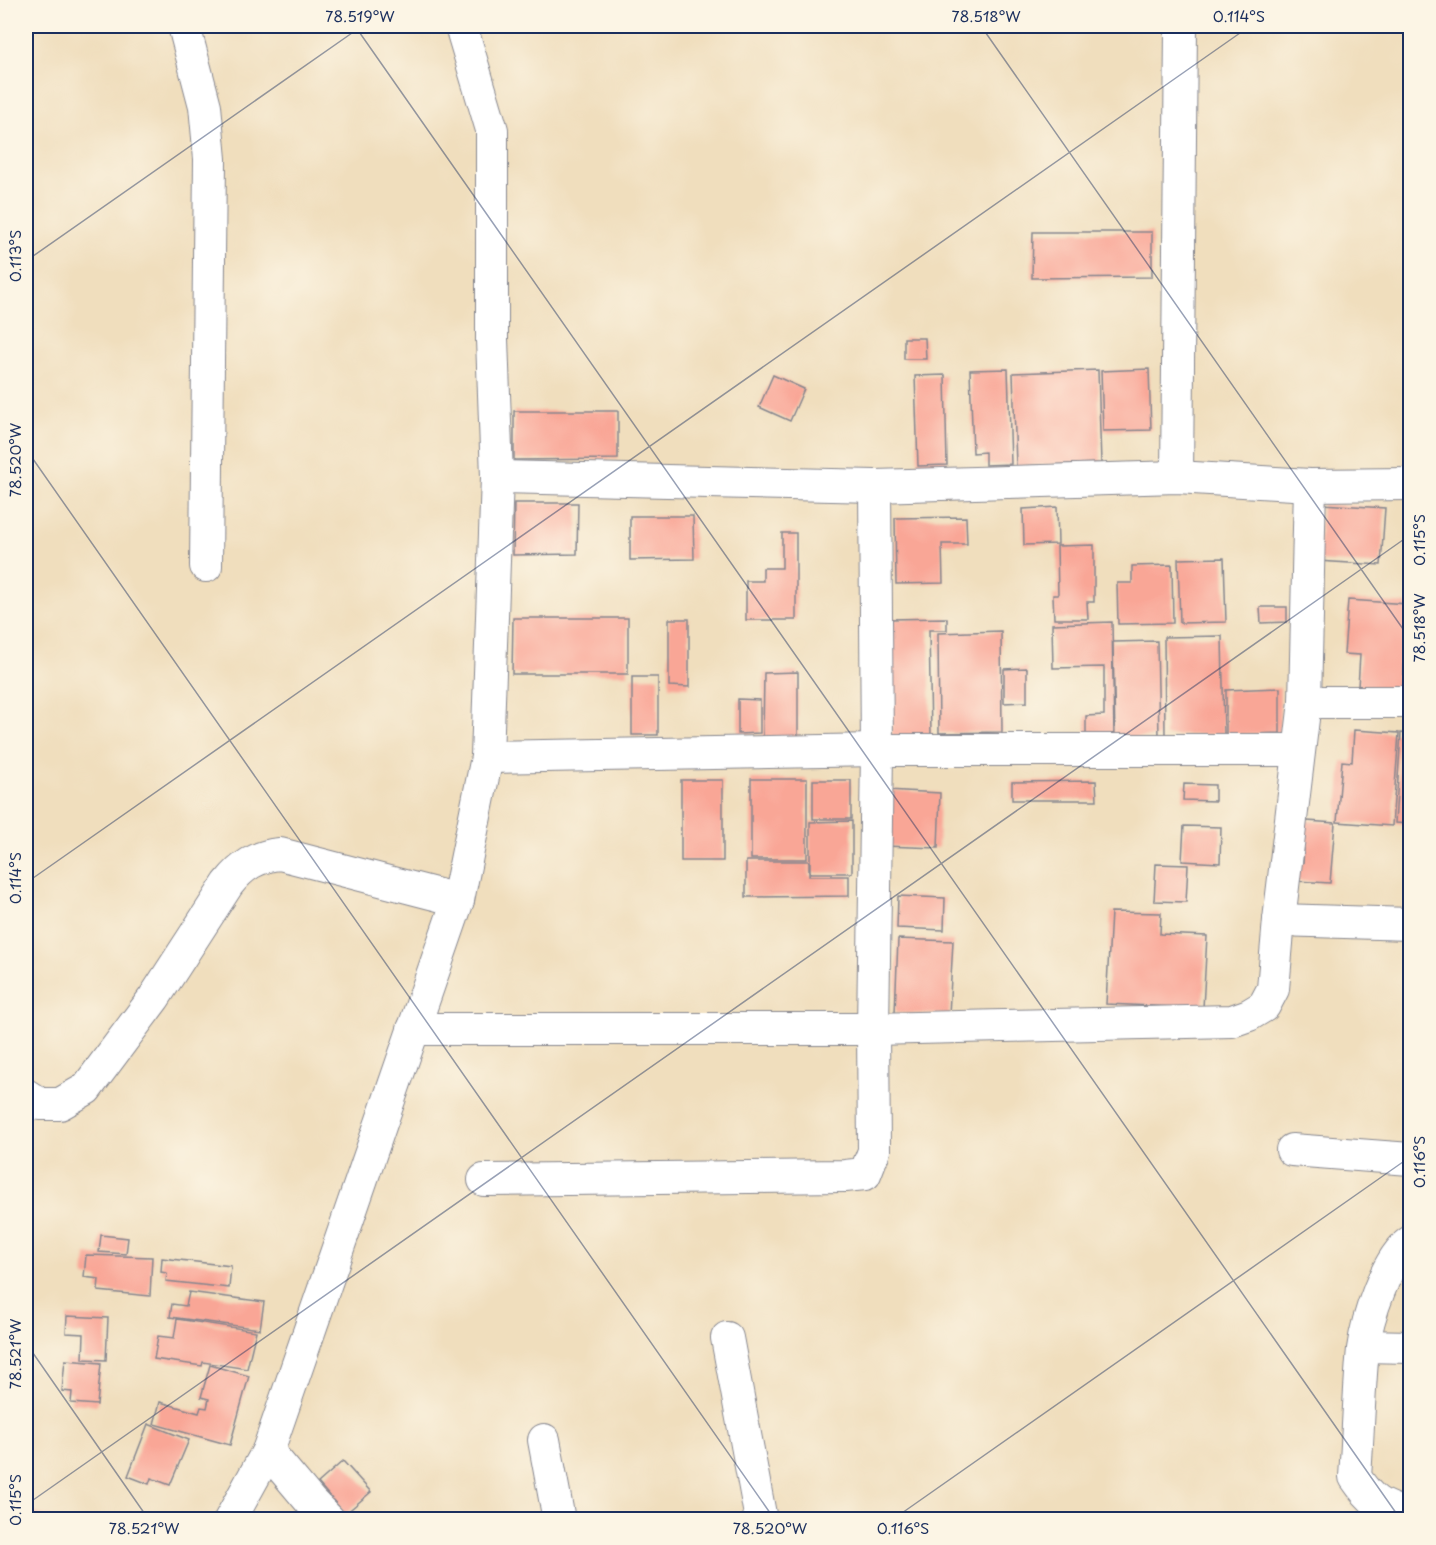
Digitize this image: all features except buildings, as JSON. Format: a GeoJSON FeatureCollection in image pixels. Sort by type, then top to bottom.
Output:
{"type":"FeatureCollection","features":[{"type":"Feature","properties":{"kind":"street"},"geometry":{"type":"LineString","coordinates":[[184,26],[205,106],[210,159],[206,566]]}},
{"type":"Feature","properties":{"kind":"street"},"geometry":{"type":"LineString","coordinates":[[230,1520],[268,1451],[458,900],[488,757],[497,477],[492,339],[492,130],[461,26]]}},
{"type":"Feature","properties":{"kind":"street"},"geometry":{"type":"LineString","coordinates":[[1177,477],[1181,26]]}},
{"type":"Feature","properties":{"kind":"street"},"geometry":{"type":"LineString","coordinates":[[497,477],[875,486],[1177,477],[1310,485],[1410,484]]}},
{"type":"Feature","properties":{"kind":"street"},"geometry":{"type":"LineString","coordinates":[[413,1029],[873,1029],[1232,1021],[1264,1006],[1273,989],[1305,702],[1310,485]]}},
{"type":"Feature","properties":{"kind":"street"},"geometry":{"type":"LineString","coordinates":[[484,1180],[865,1174],[874,1150],[873,1029],[877,750],[875,486]]}},
{"type":"Feature","properties":{"kind":"street"},"geometry":{"type":"LineString","coordinates":[[1305,702],[1410,702]]}},
{"type":"Feature","properties":{"kind":"street"},"geometry":{"type":"LineString","coordinates":[[488,757],[877,750],[1298,750]]}},
{"type":"Feature","properties":{"kind":"street"},"geometry":{"type":"LineString","coordinates":[[26,1095],[40,1104],[60,1104],[86,1089],[154,998],[228,884],[239,871],[266,855],[280,854],[458,900]]}},
{"type":"Feature","properties":{"kind":"street"},"geometry":{"type":"LineString","coordinates":[[1279,920],[1410,924]]}},
{"type":"Feature","properties":{"kind":"street"},"geometry":{"type":"LineString","coordinates":[[1292,1150],[1410,1159]]}},
{"type":"Feature","properties":{"kind":"street"},"geometry":{"type":"LineString","coordinates":[[1410,1242],[1403,1247],[1389,1266],[1374,1306],[1364,1346],[1355,1477],[1366,1493],[1378,1504],[1410,1516]]}},
{"type":"Feature","properties":{"kind":"street"},"geometry":{"type":"LineString","coordinates":[[727,1338],[761,1520]]}},
{"type":"Feature","properties":{"kind":"street"},"geometry":{"type":"LineString","coordinates":[[1364,1346],[1410,1347]]}},
{"type":"Feature","properties":{"kind":"street"},"geometry":{"type":"LineString","coordinates":[[544,1440],[559,1520]]}},
{"type":"Feature","properties":{"kind":"street"},"geometry":{"type":"LineString","coordinates":[[268,1451],[329,1520]]}}]}
